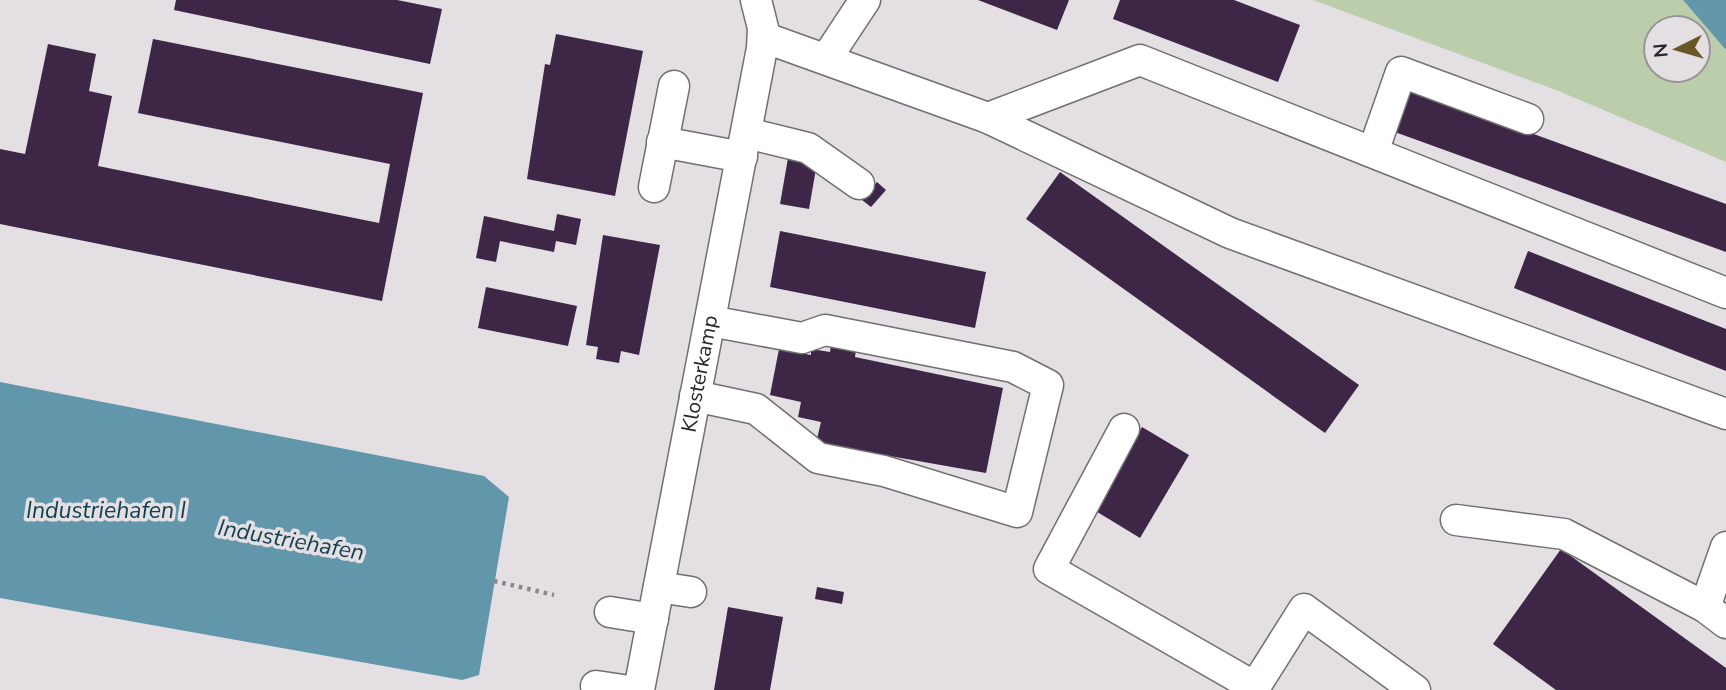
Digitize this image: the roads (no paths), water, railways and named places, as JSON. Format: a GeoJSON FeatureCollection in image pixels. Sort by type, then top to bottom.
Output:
{"type":"FeatureCollection","features":[{"type":"Feature","properties":{"kind":"street"},"geometry":{"type":"LineString","coordinates":[[756,0],[762,47],[826,59],[988,118],[1230,233],[1726,414]]}},
{"type":"Feature","properties":{"kind":"street"},"geometry":{"type":"LineString","coordinates":[[826,59],[865,0]]}},
{"type":"Feature","properties":{"kind":"street","name":"Klosterkamp"},"geometry":{"type":"LineString","coordinates":[[639,690],[762,47]]}},
{"type":"Feature","properties":{"kind":"street"},"geometry":{"type":"LineString","coordinates":[[988,118],[1140,60],[1726,293]]}},
{"type":"Feature","properties":{"kind":"street"},"geometry":{"type":"LineString","coordinates":[[1373,152],[1401,72],[1528,119]]}},
{"type":"Feature","properties":{"kind":"street"},"geometry":{"type":"LineString","coordinates":[[654,187],[674,86]]}},
{"type":"Feature","properties":{"kind":"street"},"geometry":{"type":"LineString","coordinates":[[662,142],[808,148],[859,184]]}},
{"type":"Feature","properties":{"kind":"street"},"geometry":{"type":"LineString","coordinates":[[695,396],[756,409],[818,458],[884,471],[1017,512],[1048,385],[1013,367],[825,330],[802,338],[710,321]]}},
{"type":"Feature","properties":{"kind":"street"},"geometry":{"type":"LineString","coordinates":[[1125,429],[1049,569],[1254,688],[1304,610],[1415,690]]}},
{"type":"Feature","properties":{"kind":"street"},"geometry":{"type":"LineString","coordinates":[[1456,520],[1564,534],[1716,615],[1726,547]]}},
{"type":"Feature","properties":{"kind":"street"},"geometry":{"type":"LineString","coordinates":[[659,587],[691,592]]}},
{"type":"Feature","properties":{"kind":"street"},"geometry":{"type":"LineString","coordinates":[[610,612],[653,619]]}},
{"type":"Feature","properties":{"kind":"water"},"geometry":{"type":"Polygon","coordinates":[[[1683,0],[1726,0],[1726,50],[1712,34],[1712,14],[1695,14],[1683,0]]]}},
{"type":"Feature","properties":{"kind":"water","name":"Industriehafen I"},"geometry":{"type":"Polygon","coordinates":[[[0,382],[484,476],[509,497],[479,675],[462,680],[0,598],[0,382]]]}},
{"type":"Feature","properties":{"kind":"water label","name":"Industriehafen"},"geometry":{"type":"Point","coordinates":[291,540]}}]}
